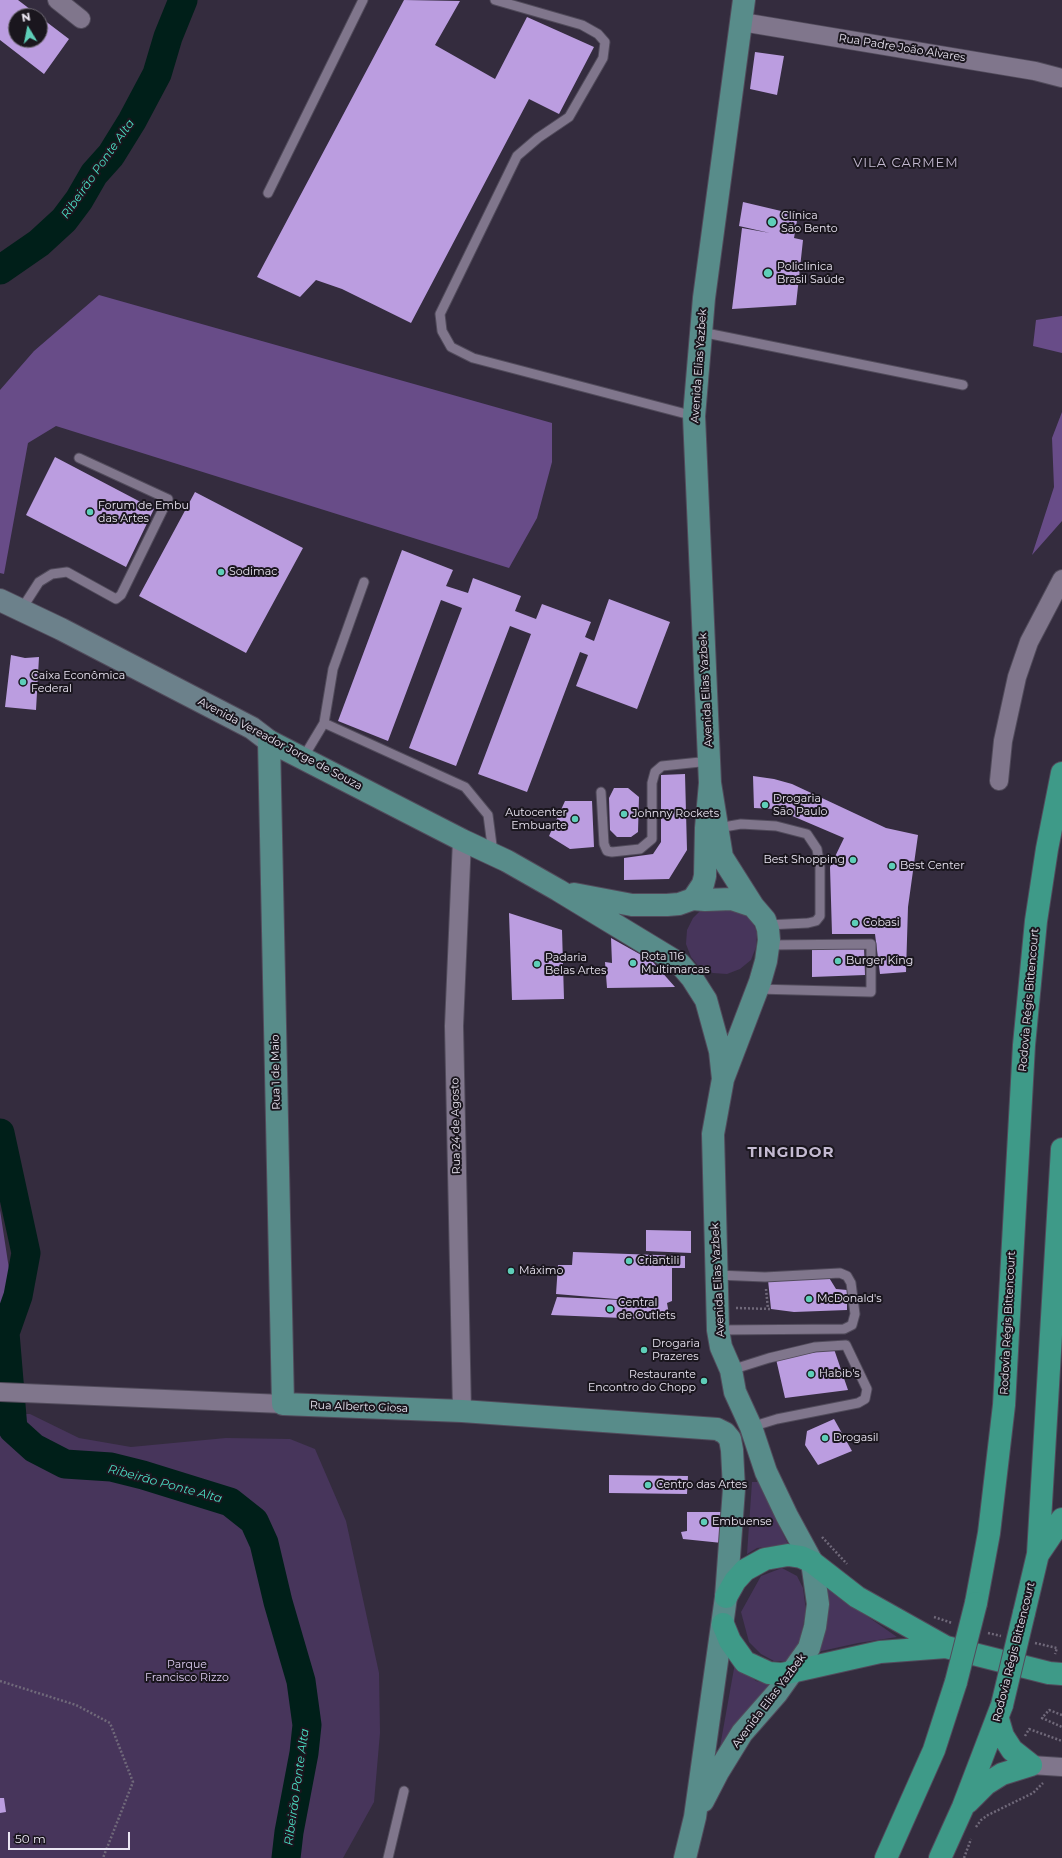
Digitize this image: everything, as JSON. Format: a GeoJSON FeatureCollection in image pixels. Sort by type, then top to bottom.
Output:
{"type":"FeatureCollection","features":[{"type":"Feature","properties":{"kind":"highway","name":"Rodovia Régis Bittencourt"},"geometry":{"type":"LineString","coordinates":[[886,1858],[934,1750],[956,1682],[976,1603],[989,1533],[1004,1404],[1024,1045],[1036,921],[1047,849],[1062,773]]}},
{"type":"Feature","properties":{"kind":"highway","name":"Rodovia Régis Bittencourt"},"geometry":{"type":"LineString","coordinates":[[940,1858],[963,1807],[1000,1712],[1038,1554],[1062,1149]]}},
{"type":"Feature","properties":{"kind":"highway"},"geometry":{"type":"LineString","coordinates":[[1038,1554],[1062,1519]]}},
{"type":"Feature","properties":{"kind":"highway"},"geometry":{"type":"LineString","coordinates":[[726,1597],[735,1581],[745,1570],[765,1559],[788,1555],[801,1557],[812,1562],[857,1597],[946,1647],[1056,1673]]}},
{"type":"Feature","properties":{"kind":"highway"},"geometry":{"type":"LineString","coordinates":[[723,1624],[730,1642],[745,1662],[769,1673],[782,1674],[880,1652],[946,1647]]}},
{"type":"Feature","properties":{"kind":"highway"},"geometry":{"type":"LineString","coordinates":[[1000,1712],[1003,1736],[1012,1750],[1031,1765]]}},
{"type":"Feature","properties":{"kind":"highway"},"geometry":{"type":"LineString","coordinates":[[963,1807],[986,1784],[1002,1774],[1031,1765]]}},
{"type":"Feature","properties":{"kind":"main road","name":"Avenida Elias Yazbek"},"geometry":{"type":"LineString","coordinates":[[693,899],[703,884],[705,876],[706,828],[710,783],[694,416],[705,290],[741,6]]}},
{"type":"Feature","properties":{"kind":"main road","name":"Avenida Vereador Jorge de Souza"},"geometry":{"type":"LineString","coordinates":[[0,600],[252,728],[269,741],[462,840],[493,854],[558,890],[680,964],[692,978],[706,1000],[720,1051],[723,1079]]}},
{"type":"Feature","properties":{"kind":"main road","name":"Rua 1 de Maio"},"geometry":{"type":"LineString","coordinates":[[269,741],[283,1404]]}},
{"type":"Feature","properties":{"kind":"main road"},"geometry":{"type":"LineString","coordinates":[[270,783],[280,770],[303,758]]}},
{"type":"Feature","properties":{"kind":"main road","name":"Avenida Elias Yazbek"},"geometry":{"type":"LineString","coordinates":[[695,1817],[718,1772],[742,1733],[795,1670],[809,1648],[815,1627],[818,1604],[812,1562],[766,1472],[751,1427],[735,1392],[731,1370],[721,1347],[718,1330],[712,1134],[723,1079],[757,990],[766,961],[768,935],[759,912],[753,906],[726,866],[722,857],[710,783]]}},
{"type":"Feature","properties":{"kind":"main road","name":"Avenida Vereador Jorge de Souza"},"geometry":{"type":"LineString","coordinates":[[558,890],[632,905],[679,904],[693,899],[732,899],[753,906]]}},
{"type":"Feature","properties":{"kind":"main road"},"geometry":{"type":"LineString","coordinates":[[717,1429],[729,1414],[735,1392]]}},
{"type":"Feature","properties":{"kind":"main road","name":"Rua Alberto Giosa"},"geometry":{"type":"LineString","coordinates":[[283,1404],[462,1411],[717,1429]]}},
{"type":"Feature","properties":{"kind":"main road","name":"Avenida Elias Yazbek"},"geometry":{"type":"LineString","coordinates":[[685,1858],[695,1817],[723,1624],[734,1509],[733,1466],[730,1439],[726,1433],[717,1429]]}},
{"type":"Feature","properties":{"kind":"street"},"geometry":{"type":"LineString","coordinates":[[57,0],[81,19]]}},
{"type":"Feature","properties":{"kind":"street","name":"Rua Padre João Alvares"},"geometry":{"type":"LineString","coordinates":[[741,6],[1062,78]]}},
{"type":"Feature","properties":{"kind":"street"},"geometry":{"type":"LineString","coordinates":[[1000,781],[1003,741],[1017,677],[1029,642],[1062,579]]}},
{"type":"Feature","properties":{"kind":"street","name":"Rua 24 de Agosto"},"geometry":{"type":"LineString","coordinates":[[462,840],[454,1026],[462,1411]]}},
{"type":"Feature","properties":{"kind":"street","name":"Rua Alberto Giosa"},"geometry":{"type":"LineString","coordinates":[[0,1392],[283,1404]]}},
{"type":"Feature","properties":{"kind":"street"},"geometry":{"type":"LineString","coordinates":[[1031,1765],[1062,1767]]}},
{"type":"Feature","properties":{"kind":"lane"},"geometry":{"type":"LineString","coordinates":[[268,192],[363,0]]}},
{"type":"Feature","properties":{"kind":"lane"},"geometry":{"type":"LineString","coordinates":[[495,0],[582,25],[598,34],[605,42],[603,58],[569,117],[538,138],[517,156],[440,314],[442,331],[451,347],[473,358],[694,416]]}},
{"type":"Feature","properties":{"kind":"lane"},"geometry":{"type":"LineString","coordinates":[[701,332],[963,385]]}},
{"type":"Feature","properties":{"kind":"lane"},"geometry":{"type":"LineString","coordinates":[[21,610],[39,582],[52,574],[67,572],[116,599],[121,595],[168,499],[79,458]]}},
{"type":"Feature","properties":{"kind":"lane"},"geometry":{"type":"LineString","coordinates":[[303,758],[324,723],[333,669],[364,582]]}},
{"type":"Feature","properties":{"kind":"lane"},"geometry":{"type":"LineString","coordinates":[[324,723],[465,787],[488,815],[493,854]]}},
{"type":"Feature","properties":{"kind":"lane"},"geometry":{"type":"LineString","coordinates":[[601,792],[604,844],[607,851],[612,852],[640,849],[652,839],[652,783],[655,772],[662,766],[710,760]]}},
{"type":"Feature","properties":{"kind":"lane"},"geometry":{"type":"LineString","coordinates":[[718,828],[741,824],[776,826],[807,834],[817,849],[820,867],[820,916],[816,921],[768,935]]}},
{"type":"Feature","properties":{"kind":"lane"},"geometry":{"type":"LineString","coordinates":[[757,990],[871,992],[871,944],[768,935]]}},
{"type":"Feature","properties":{"kind":"lane"},"geometry":{"type":"LineString","coordinates":[[717,1275],[765,1277],[840,1273],[847,1276],[850,1283],[855,1314],[852,1325],[844,1329],[718,1330]]}},
{"type":"Feature","properties":{"kind":"lane"},"geometry":{"type":"LineString","coordinates":[[731,1370],[815,1347],[846,1345],[867,1389],[865,1399],[858,1403],[777,1419],[751,1427]]}},
{"type":"Feature","properties":{"kind":"lane"},"geometry":{"type":"LineString","coordinates":[[388,1858],[404,1790]]}},
{"type":"Feature","properties":{"kind":"path"},"geometry":{"type":"LineString","coordinates":[[718,1307],[770,1309],[765,1277]]}},
{"type":"Feature","properties":{"kind":"path"},"geometry":{"type":"LineString","coordinates":[[817,1531],[848,1564]]}},
{"type":"Feature","properties":{"kind":"path"},"geometry":{"type":"LineString","coordinates":[[933,1617],[955,1623]]}},
{"type":"Feature","properties":{"kind":"path"},"geometry":{"type":"LineString","coordinates":[[984,1632],[1006,1637]]}},
{"type":"Feature","properties":{"kind":"path"},"geometry":{"type":"LineString","coordinates":[[1028,1642],[1057,1648],[1056,1673]]}},
{"type":"Feature","properties":{"kind":"path"},"geometry":{"type":"LineString","coordinates":[[0,1681],[76,1705],[110,1723],[133,1782],[108,1850],[103,1858]]}},
{"type":"Feature","properties":{"kind":"path"},"geometry":{"type":"LineString","coordinates":[[1062,1715],[1049,1710],[1042,1718],[1062,1727]]}},
{"type":"Feature","properties":{"kind":"green space"},"geometry":{"type":"Polygon","coordinates":[[[703,908],[743,910],[752,920],[757,933],[756,947],[751,960],[740,969],[727,974],[713,973],[700,968],[691,957],[686,944],[687,930],[693,918],[703,908]]]}},
{"type":"Feature","properties":{"kind":"green space","name":"Parque Francisco Rizzo"},"geometry":{"type":"Polygon","coordinates":[[[0,1414],[30,1414],[79,1438],[131,1447],[226,1438],[290,1439],[315,1449],[346,1521],[379,1673],[380,1733],[374,1802],[343,1858],[0,1858],[0,1414]]]}},
{"type":"Feature","properties":{"kind":"green space"},"geometry":{"type":"Polygon","coordinates":[[[752,1482],[758,1482],[788,1544],[757,1548],[747,1554],[752,1482]]]}},
{"type":"Feature","properties":{"kind":"green space"},"geometry":{"type":"Polygon","coordinates":[[[782,1568],[797,1576],[803,1588],[806,1611],[800,1640],[794,1654],[785,1661],[774,1661],[761,1654],[749,1642],[741,1612],[761,1576],[782,1568]]]}},
{"type":"Feature","properties":{"kind":"green space"},"geometry":{"type":"Polygon","coordinates":[[[825,1584],[848,1603],[897,1637],[858,1643],[817,1652],[825,1584]]]}},
{"type":"Feature","properties":{"kind":"green space"},"geometry":{"type":"Polygon","coordinates":[[[735,1663],[756,1681],[775,1686],[747,1711],[718,1758],[735,1663]]]}},
{"type":"Feature","properties":{"kind":"shaded area"},"geometry":{"type":"Polygon","coordinates":[[[99,295],[552,423],[552,462],[537,518],[509,568],[56,426],[28,443],[4,574],[0,573],[0,390],[34,351],[99,295]]]}},
{"type":"Feature","properties":{"kind":"shaded area"},"geometry":{"type":"Polygon","coordinates":[[[1062,316],[1062,353],[1033,346],[1036,320],[1062,316]]]}},
{"type":"Feature","properties":{"kind":"shaded area"},"geometry":{"type":"Polygon","coordinates":[[[1062,412],[1062,521],[1032,555],[1054,487],[1052,438],[1062,412]]]}},
{"type":"Feature","properties":{"kind":"shaded area"},"geometry":{"type":"Polygon","coordinates":[[[0,1210],[11,1282],[0,1308],[0,1210]]]}},
{"type":"Feature","properties":{"kind":"building"},"geometry":{"type":"Polygon","coordinates":[[[0,0],[18,0],[28,8],[8,8],[8,46],[0,40],[0,0]]]}},
{"type":"Feature","properties":{"kind":"building"},"geometry":{"type":"Polygon","coordinates":[[[404,0],[460,1],[435,45],[495,79],[527,17],[594,47],[559,114],[529,99],[411,323],[342,289],[316,280],[300,297],[257,277],[404,0]]]}},
{"type":"Feature","properties":{"kind":"building"},"geometry":{"type":"Polygon","coordinates":[[[48,23],[69,39],[44,74],[10,48],[48,48],[48,23]]]}},
{"type":"Feature","properties":{"kind":"building"},"geometry":{"type":"Polygon","coordinates":[[[755,52],[784,56],[777,95],[750,89],[755,52]]]}},
{"type":"Feature","properties":{"kind":"building","name":"Policlinica Brasil Saúde"},"geometry":{"type":"Polygon","coordinates":[[[743,202],[798,215],[794,238],[803,240],[796,305],[732,309],[742,228],[770,233],[739,226],[743,202]]]}},
{"type":"Feature","properties":{"kind":"building","name":"Forum de Embu das Artes"},"geometry":{"type":"Polygon","coordinates":[[[55,457],[154,509],[126,567],[26,515],[55,457]]]}},
{"type":"Feature","properties":{"kind":"building","name":"Sodimac"},"geometry":{"type":"Polygon","coordinates":[[[195,492],[303,548],[246,653],[139,596],[195,492]]]}},
{"type":"Feature","properties":{"kind":"building"},"geometry":{"type":"Polygon","coordinates":[[[402,550],[453,570],[446,586],[468,593],[473,578],[521,596],[515,611],[536,619],[542,604],[591,622],[585,637],[594,641],[609,599],[670,622],[637,709],[576,686],[588,655],[580,652],[527,792],[478,774],[531,634],[510,626],[456,766],[409,748],[462,608],[441,600],[388,741],[338,721],[402,550]]]}},
{"type":"Feature","properties":{"kind":"building","name":"Caixa Econômica Federal"},"geometry":{"type":"Polygon","coordinates":[[[11,655],[25,658],[39,657],[36,710],[5,707],[11,655]]]}},
{"type":"Feature","properties":{"kind":"building"},"geometry":{"type":"Polygon","coordinates":[[[685,774],[687,850],[669,879],[624,880],[624,858],[653,854],[661,842],[661,775],[685,774]]]}},
{"type":"Feature","properties":{"kind":"building","name":"Best Center"},"geometry":{"type":"Polygon","coordinates":[[[753,776],[774,779],[792,784],[886,828],[918,835],[908,907],[906,972],[880,974],[875,934],[832,934],[830,867],[844,838],[776,809],[754,808],[753,776]]]}},
{"type":"Feature","properties":{"kind":"building","name":"Johnny Rockets"},"geometry":{"type":"Polygon","coordinates":[[[614,788],[628,788],[639,797],[638,832],[631,837],[617,837],[610,830],[609,798],[614,788]]]}},
{"type":"Feature","properties":{"kind":"building","name":"Autocenter Embuarte"},"geometry":{"type":"Polygon","coordinates":[[[565,801],[592,801],[594,847],[570,849],[549,836],[565,801]]]}},
{"type":"Feature","properties":{"kind":"building","name":"Padaria Belas Artes"},"geometry":{"type":"Polygon","coordinates":[[[509,913],[562,930],[564,999],[512,1000],[509,913]]]}},
{"type":"Feature","properties":{"kind":"building","name":"Rota 116 Multimarcas"},"geometry":{"type":"Polygon","coordinates":[[[611,938],[652,961],[675,987],[607,988],[605,962],[612,963],[611,938]]]}},
{"type":"Feature","properties":{"kind":"building","name":"Burger King"},"geometry":{"type":"Polygon","coordinates":[[[864,946],[865,975],[812,977],[812,948],[864,946]]]}},
{"type":"Feature","properties":{"kind":"building"},"geometry":{"type":"Polygon","coordinates":[[[646,1230],[691,1231],[691,1253],[646,1251],[646,1230]]]}},
{"type":"Feature","properties":{"kind":"building"},"geometry":{"type":"Polygon","coordinates":[[[573,1252],[685,1256],[685,1268],[672,1268],[672,1301],[667,1303],[670,1320],[551,1315],[557,1297],[640,1301],[556,1294],[558,1265],[572,1265],[573,1252]]]}},
{"type":"Feature","properties":{"kind":"building","name":"McDonald's"},"geometry":{"type":"Polygon","coordinates":[[[828,1276],[836,1289],[847,1290],[847,1310],[794,1312],[771,1309],[768,1280],[828,1276]]]}},
{"type":"Feature","properties":{"kind":"building","name":"Habib's"},"geometry":{"type":"Polygon","coordinates":[[[834,1349],[848,1390],[785,1398],[776,1359],[834,1349]]]}},
{"type":"Feature","properties":{"kind":"building","name":"Drogasil"},"geometry":{"type":"Polygon","coordinates":[[[834,1419],[852,1451],[818,1465],[805,1445],[807,1431],[834,1419]]]}},
{"type":"Feature","properties":{"kind":"building","name":"Centro das Artes"},"geometry":{"type":"Polygon","coordinates":[[[609,1475],[688,1476],[687,1494],[609,1493],[609,1475]]]}},
{"type":"Feature","properties":{"kind":"building","name":"Embuense"},"geometry":{"type":"Polygon","coordinates":[[[687,1512],[721,1512],[722,1543],[683,1539],[681,1532],[687,1531],[687,1512]]]}},
{"type":"Feature","properties":{"kind":"building"},"geometry":{"type":"Polygon","coordinates":[[[0,1798],[4,1798],[6,1812],[0,1813],[0,1798]]]}},
{"type":"Feature","properties":{"kind":"waterway","name":"Ribeirão Ponte Alta"},"geometry":{"type":"LineString","coordinates":[[0,270],[39,243],[64,220],[79,200],[94,174],[111,155],[132,121],[157,74],[168,37],[183,0]]}},
{"type":"Feature","properties":{"kind":"waterway","name":"Ribeirão Ponte Alta"},"geometry":{"type":"LineString","coordinates":[[0,1133],[26,1253],[18,1296],[5,1333],[13,1429],[34,1448],[65,1464],[111,1467],[143,1475],[230,1502],[254,1521],[264,1543],[278,1602],[301,1681],[307,1725],[304,1753],[289,1832],[286,1858]]}},
{"type":"Feature","properties":{"kind":"place","name":"Clínica São Bento"},"geometry":{"type":"Point","coordinates":[772,222]}},
{"type":"Feature","properties":{"kind":"place","name":"Policlinica Brasil Saúde"},"geometry":{"type":"Point","coordinates":[768,273]}},
{"type":"Feature","properties":{"kind":"place","name":"Forum de Embu das Artes"},"geometry":{"type":"Point","coordinates":[90,512]}},
{"type":"Feature","properties":{"kind":"place","name":"Sodimac"},"geometry":{"type":"Point","coordinates":[221,572]}},
{"type":"Feature","properties":{"kind":"place","name":"Caixa Econômica Federal"},"geometry":{"type":"Point","coordinates":[23,682]}},
{"type":"Feature","properties":{"kind":"place","name":"Drogaria São Paulo"},"geometry":{"type":"Point","coordinates":[765,805]}},
{"type":"Feature","properties":{"kind":"place","name":"Johnny Rockets"},"geometry":{"type":"Point","coordinates":[624,814]}},
{"type":"Feature","properties":{"kind":"place","name":"Autocenter Embuarte"},"geometry":{"type":"Point","coordinates":[575,819]}},
{"type":"Feature","properties":{"kind":"place","name":"Best Shopping"},"geometry":{"type":"Point","coordinates":[853,860]}},
{"type":"Feature","properties":{"kind":"place","name":"Best Center"},"geometry":{"type":"Point","coordinates":[892,866]}},
{"type":"Feature","properties":{"kind":"place","name":"Cobasi"},"geometry":{"type":"Point","coordinates":[855,923]}},
{"type":"Feature","properties":{"kind":"place","name":"Burger King"},"geometry":{"type":"Point","coordinates":[838,961]}},
{"type":"Feature","properties":{"kind":"place","name":"Rota 116 Multimarcas"},"geometry":{"type":"Point","coordinates":[633,963]}},
{"type":"Feature","properties":{"kind":"place","name":"Padaria Belas Artes"},"geometry":{"type":"Point","coordinates":[537,964]}},
{"type":"Feature","properties":{"kind":"place","name":"Criantili"},"geometry":{"type":"Point","coordinates":[629,1261]}},
{"type":"Feature","properties":{"kind":"place","name":"Máximo"},"geometry":{"type":"Point","coordinates":[511,1271]}},
{"type":"Feature","properties":{"kind":"place","name":"McDonald's"},"geometry":{"type":"Point","coordinates":[809,1299]}},
{"type":"Feature","properties":{"kind":"place","name":"Central de Outlets"},"geometry":{"type":"Point","coordinates":[610,1309]}},
{"type":"Feature","properties":{"kind":"place","name":"Drogaria Prazeres"},"geometry":{"type":"Point","coordinates":[644,1350]}},
{"type":"Feature","properties":{"kind":"place","name":"Habib's"},"geometry":{"type":"Point","coordinates":[811,1374]}},
{"type":"Feature","properties":{"kind":"place","name":"Restaurante Encontro do Chopp"},"geometry":{"type":"Point","coordinates":[704,1381]}},
{"type":"Feature","properties":{"kind":"place","name":"Drogasil"},"geometry":{"type":"Point","coordinates":[825,1438]}},
{"type":"Feature","properties":{"kind":"place","name":"Centro das Artes"},"geometry":{"type":"Point","coordinates":[648,1485]}},
{"type":"Feature","properties":{"kind":"place","name":"Embuense"},"geometry":{"type":"Point","coordinates":[704,1522]}},
{"type":"Feature","properties":{"kind":"district","name":"VILA CARMEM"},"geometry":{"type":"Point","coordinates":[906,163]}},
{"type":"Feature","properties":{"kind":"district","name":"TINGIDOR"},"geometry":{"type":"Point","coordinates":[791,1153]}}]}
